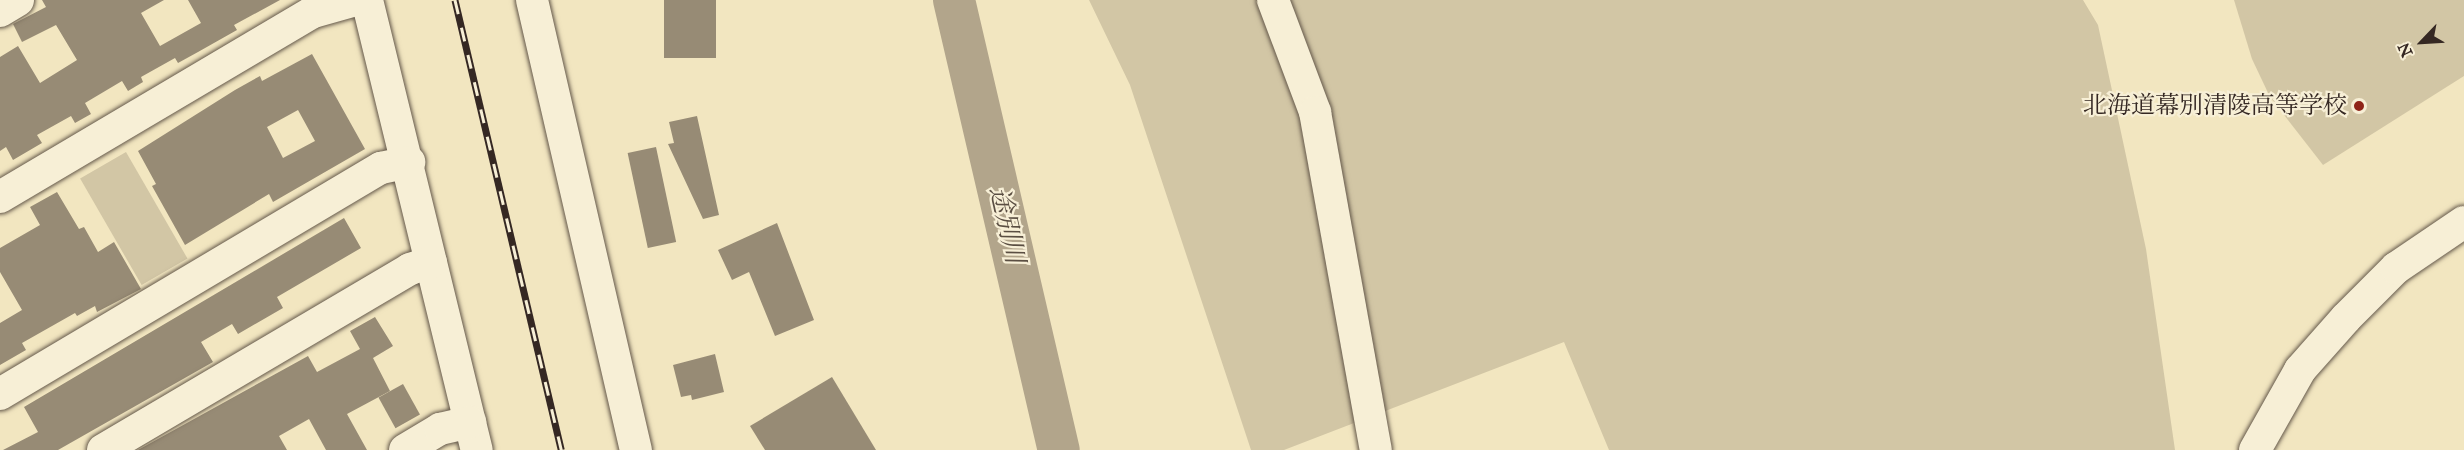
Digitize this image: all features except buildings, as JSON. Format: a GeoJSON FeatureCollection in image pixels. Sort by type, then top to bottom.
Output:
{"type":"FeatureCollection","features":[{"type":"Feature","properties":{"kind":"street"},"geometry":{"type":"LineString","coordinates":[[0,11],[18,0]]}},
{"type":"Feature","properties":{"kind":"street"},"geometry":{"type":"LineString","coordinates":[[0,197],[313,12],[356,0]]}},
{"type":"Feature","properties":{"kind":"street"},"geometry":{"type":"LineString","coordinates":[[367,0],[409,162],[473,436],[440,429],[405,450]]}},
{"type":"Feature","properties":{"kind":"street"},"geometry":{"type":"LineString","coordinates":[[532,0],[636,450]]}},
{"type":"Feature","properties":{"kind":"street"},"geometry":{"type":"LineString","coordinates":[[1273,0],[1315,112],[1376,450]]}},
{"type":"Feature","properties":{"kind":"street"},"geometry":{"type":"LineString","coordinates":[[0,394],[381,168],[409,162]]}},
{"type":"Feature","properties":{"kind":"street"},"geometry":{"type":"LineString","coordinates":[[2255,450],[2300,370],[2346,318],[2396,268],[2464,222]]}},
{"type":"Feature","properties":{"kind":"street"},"geometry":{"type":"LineString","coordinates":[[103,450],[410,269],[431,262]]}},
{"type":"Feature","properties":{"kind":"shaded area"},"geometry":{"type":"Polygon","coordinates":[[[1089,0],[2083,0],[2098,25],[2146,249],[2175,450],[1609,450],[1564,342],[1284,450],[1251,450],[1130,85],[1089,0]]]}},
{"type":"Feature","properties":{"kind":"shaded area"},"geometry":{"type":"Polygon","coordinates":[[[2234,0],[2464,0],[2464,76],[2323,165],[2270,97],[2252,59],[2234,0]]]}},
{"type":"Feature","properties":{"kind":"shaded area"},"geometry":{"type":"Polygon","coordinates":[[[126,152],[188,259],[142,285],[80,178],[126,152]]]}},
{"type":"Feature","properties":{"kind":"waterway","name":"途別川"},"geometry":{"type":"LineString","coordinates":[[954,0],[1059,450]]}},
{"type":"Feature","properties":{"kind":"railway"},"geometry":{"type":"LineString","coordinates":[[455,0],[561,450]]}},
{"type":"Feature","properties":{"kind":"place","name":"北海道幕別清陵高等学校"},"geometry":{"type":"Point","coordinates":[2359,106]}}]}
